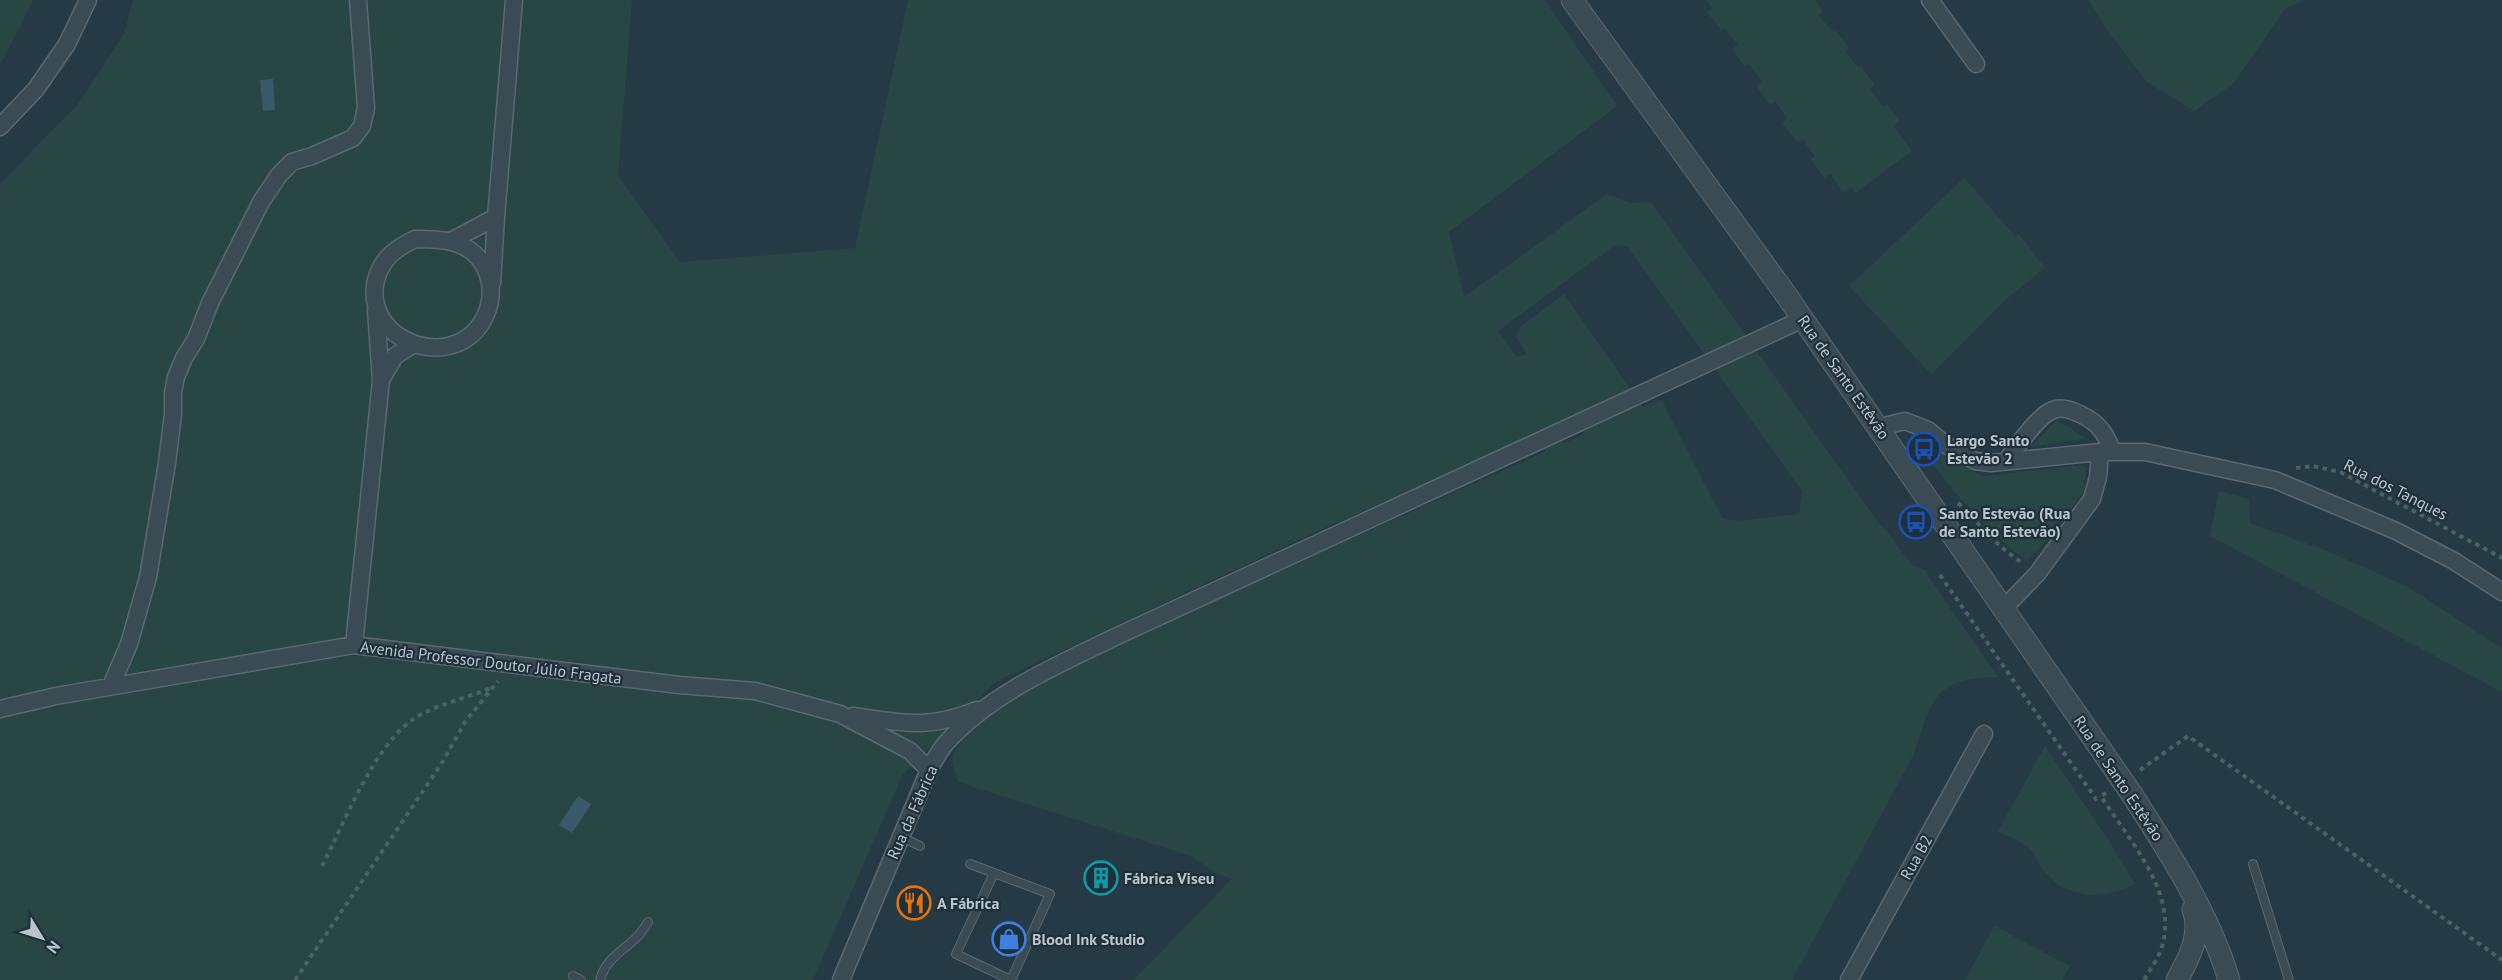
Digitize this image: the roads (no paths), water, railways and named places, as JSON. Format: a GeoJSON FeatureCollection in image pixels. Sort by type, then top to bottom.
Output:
{"type":"FeatureCollection","features":[{"type":"Feature","properties":{"kind":"street"},"geometry":{"type":"LineString","coordinates":[[0,127],[36,89],[67,44],[88,0]]}},
{"type":"Feature","properties":{"kind":"street"},"geometry":{"type":"LineString","coordinates":[[111,686],[129,644],[148,577],[167,463],[173,393],[176,377],[184,358],[196,339],[210,303],[261,202],[279,175],[292,162],[320,153],[353,138],[362,126],[366,108],[358,0]]}},
{"type":"Feature","properties":{"kind":"street"},"geometry":{"type":"LineString","coordinates":[[376,310],[385,325],[414,344],[446,347],[460,343],[478,328],[488,312],[492,292],[514,0]]}},
{"type":"Feature","properties":{"kind":"street","name":"Rua de Santo Estêvão"},"geometry":{"type":"LineString","coordinates":[[1572,0],[1880,428],[2131,793],[2203,914],[2224,975]]}},
{"type":"Feature","properties":{"kind":"street"},"geometry":{"type":"LineString","coordinates":[[1930,0],[1976,64]]}},
{"type":"Feature","properties":{"kind":"street"},"geometry":{"type":"LineString","coordinates":[[451,241],[496,218]]}},
{"type":"Feature","properties":{"kind":"street"},"geometry":{"type":"LineString","coordinates":[[354,645],[381,380],[374,293],[377,277],[385,259],[399,247],[415,239],[451,241],[465,247],[479,258],[487,272],[492,292]]}},
{"type":"Feature","properties":{"kind":"street","name":"Rua da Fábrica"},"geometry":{"type":"LineString","coordinates":[[841,980],[929,770],[945,744],[993,703],[1025,682],[1061,664],[1803,319]]}},
{"type":"Feature","properties":{"kind":"street"},"geometry":{"type":"LineString","coordinates":[[381,380],[395,356],[414,344]]}},
{"type":"Feature","properties":{"kind":"street"},"geometry":{"type":"LineString","coordinates":[[2003,609],[2037,574],[2092,499],[2106,452],[2098,426],[2077,414],[2058,408],[2042,419],[2006,461]]}},
{"type":"Feature","properties":{"kind":"street"},"geometry":{"type":"LineString","coordinates":[[1880,428],[1905,421],[1928,430],[1975,461],[1991,463],[2106,452],[2145,452],[2275,480],[2306,491],[2396,531],[2454,561],[2502,592]]}},
{"type":"Feature","properties":{"kind":"street","name":"Avenida Professor Doutor Júlio Fragata"},"geometry":{"type":"LineString","coordinates":[[0,709],[111,686],[354,645],[679,686],[755,691],[840,714],[920,725],[953,720],[993,703]]}},
{"type":"Feature","properties":{"kind":"street","name":"Avenida Professor Doutor Júlio Fragata"},"geometry":{"type":"LineString","coordinates":[[840,714],[910,750],[929,770]]}},
{"type":"Feature","properties":{"kind":"street","name":"Rua B2"},"geometry":{"type":"LineString","coordinates":[[1849,980],[1984,734]]}},
{"type":"Feature","properties":{"kind":"street"},"geometry":{"type":"LineString","coordinates":[[2180,975],[2193,948],[2196,932],[2195,915],[2181,874]]}},
{"type":"Feature","properties":{"kind":"street"},"geometry":{"type":"LineString","coordinates":[[2180,975],[2196,959],[2206,956],[2215,958],[2224,975]]}},
{"type":"Feature","properties":{"kind":"lane"},"geometry":{"type":"LineString","coordinates":[[901,837],[920,846]]}},
{"type":"Feature","properties":{"kind":"lane"},"geometry":{"type":"LineString","coordinates":[[970,864],[994,873],[1050,894],[1011,980],[956,954],[994,873]]}},
{"type":"Feature","properties":{"kind":"lane"},"geometry":{"type":"LineString","coordinates":[[2253,864],[2289,980]]}},
{"type":"Feature","properties":{"kind":"lane"},"geometry":{"type":"LineString","coordinates":[[600,980],[603,970],[611,959],[636,938],[648,922]]}},
{"type":"Feature","properties":{"kind":"water"},"geometry":{"type":"Polygon","coordinates":[[[273,79],[275,110],[263,111],[260,80],[273,79]]]}},
{"type":"Feature","properties":{"kind":"water"},"geometry":{"type":"Polygon","coordinates":[[[578,796],[591,804],[572,833],[559,825],[578,796]]]}},
{"type":"Feature","properties":{"kind":"place","name":"Largo Santo Estevão 2"},"geometry":{"type":"Point","coordinates":[1924,449]}},
{"type":"Feature","properties":{"kind":"place","name":"Santo Estevão (Rua de Santo Estevão)"},"geometry":{"type":"Point","coordinates":[1916,522]}},
{"type":"Feature","properties":{"kind":"place","name":"Fábrica Viseu"},"geometry":{"type":"Point","coordinates":[1101,878]}},
{"type":"Feature","properties":{"kind":"place","name":"A Fábrica"},"geometry":{"type":"Point","coordinates":[914,903]}},
{"type":"Feature","properties":{"kind":"place","name":"Blood Ink Studio"},"geometry":{"type":"Point","coordinates":[1009,939]}}]}
